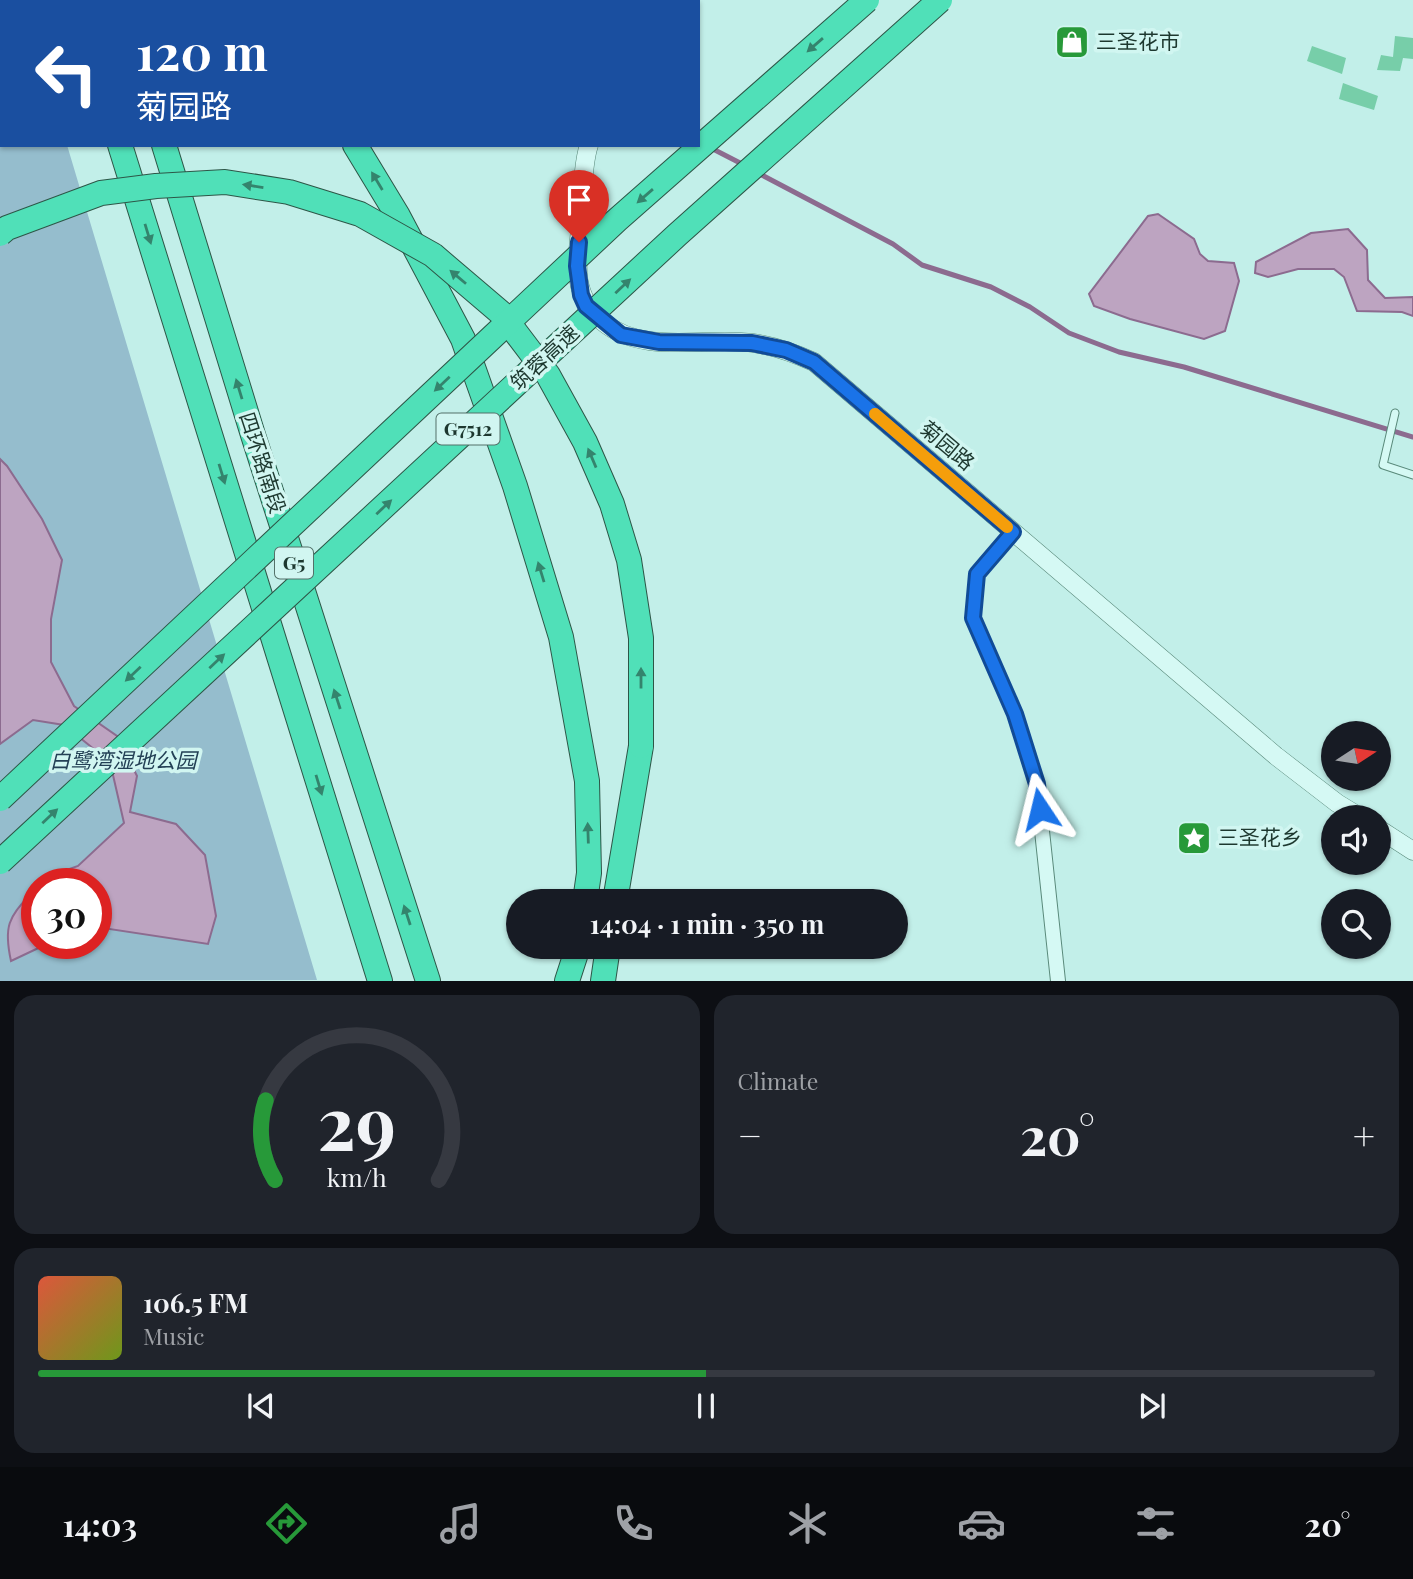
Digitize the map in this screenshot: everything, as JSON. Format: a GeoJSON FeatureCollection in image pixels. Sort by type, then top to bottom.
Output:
{"type":"FeatureCollection","features":[{"type":"Feature","properties":{"kind":"highway","name":"G7512"},"geometry":{"type":"LineString","coordinates":[[0,799],[617,220],[867,0]]}},
{"type":"Feature","properties":{"kind":"highway","name":"筑蓉高速"},"geometry":{"type":"LineString","coordinates":[[0,862],[667,245],[940,0]]}},
{"type":"Feature","properties":{"kind":"highway","name":"四环路南段"},"geometry":{"type":"LineString","coordinates":[[121,147],[380,981]]}},
{"type":"Feature","properties":{"kind":"highway","name":"四环路南段"},"geometry":{"type":"LineString","coordinates":[[165,147],[253,435],[428,981]]}},
{"type":"Feature","properties":{"kind":"highway"},"geometry":{"type":"LineString","coordinates":[[356,147],[398,216],[463,339],[515,485],[561,637],[587,781],[589,873],[587,889]]}},
{"type":"Feature","properties":{"kind":"highway"},"geometry":{"type":"LineString","coordinates":[[0,234],[7,228],[101,193],[156,186],[225,182],[289,192],[360,214],[433,256],[501,313],[548,374],[585,442],[612,504],[629,561],[640,638],[641,746],[617,889]]}},
{"type":"Feature","properties":{"kind":"highway"},"geometry":{"type":"LineString","coordinates":[[567,981],[574,959]]}},
{"type":"Feature","properties":{"kind":"highway"},"geometry":{"type":"LineString","coordinates":[[603,981],[606,959]]}},
{"type":"Feature","properties":{"kind":"street","name":"菊园路"},"geometry":{"type":"LineString","coordinates":[[588,148],[577,266],[581,295],[586,306],[598,318],[621,335],[659,342],[752,343],[786,350],[814,362],[1276,756],[1340,805]]}},
{"type":"Feature","properties":{"kind":"street"},"geometry":{"type":"LineString","coordinates":[[1013,532],[977,574],[973,618],[1015,714],[1037,784],[1058,981]]}},
{"type":"Feature","properties":{"kind":"street"},"geometry":{"type":"LineString","coordinates":[[1391,837],[1413,851]]}},
{"type":"Feature","properties":{"kind":"lane"},"geometry":{"type":"LineString","coordinates":[[1394,418],[1383,465],[1413,475]]}},
{"type":"Feature","properties":{"kind":"green space","name":"白鹭湾湿地公园"},"geometry":{"type":"Polygon","coordinates":[[[0,147],[68,147],[317,980],[0,981],[0,147]]]}},
{"type":"Feature","properties":{"kind":"shaded area"},"geometry":{"type":"Polygon","coordinates":[[[1158,214],[1194,239],[1200,254],[1208,261],[1234,263],[1239,281],[1225,331],[1204,339],[1130,319],[1094,306],[1089,294],[1148,216],[1158,214]]]}},
{"type":"Feature","properties":{"kind":"shaded area"},"geometry":{"type":"Polygon","coordinates":[[[1348,229],[1367,250],[1368,280],[1385,298],[1413,297],[1413,316],[1402,312],[1357,311],[1344,277],[1334,269],[1298,269],[1268,277],[1255,273],[1256,262],[1311,233],[1348,229]]]}},
{"type":"Feature","properties":{"kind":"shaded area"},"geometry":{"type":"Polygon","coordinates":[[[0,459],[42,519],[62,560],[51,619],[51,662],[74,706],[117,736],[137,776],[130,812],[176,824],[205,855],[216,916],[208,944],[112,929],[112,868],[72,868],[78,866],[124,823],[110,762],[64,725],[33,720],[0,744],[0,459]]]}},
{"type":"Feature","properties":{"kind":"shaded area"},"geometry":{"type":"Polygon","coordinates":[[[21,905],[21,956],[11,961],[8,936],[15,912],[21,905]]]}},
{"type":"Feature","properties":{"kind":"building"},"geometry":{"type":"Polygon","coordinates":[[[1395,36],[1413,38],[1413,59],[1403,58],[1400,71],[1377,70],[1381,55],[1393,57],[1395,36]]]}},
{"type":"Feature","properties":{"kind":"building"},"geometry":{"type":"Polygon","coordinates":[[[1312,46],[1346,58],[1342,74],[1307,61],[1312,46]]]}},
{"type":"Feature","properties":{"kind":"building"},"geometry":{"type":"Polygon","coordinates":[[[1343,83],[1378,96],[1374,110],[1339,99],[1343,83]]]}},
{"type":"Feature","properties":{"kind":"waterway"},"geometry":{"type":"LineString","coordinates":[[709,147],[744,165]]}},
{"type":"Feature","properties":{"kind":"waterway"},"geometry":{"type":"LineString","coordinates":[[758,173],[893,244],[922,265],[991,287],[1030,307],[1069,333],[1119,352],[1184,367],[1413,437]]}},
{"type":"Feature","properties":{"kind":"slow traffic"},"geometry":{"type":"LineString","coordinates":[[875,414],[1007,527]]}},
{"type":"Feature","properties":{"kind":"place","name":"三圣花市"},"geometry":{"type":"Point","coordinates":[1072,42]}},
{"type":"Feature","properties":{"kind":"place","name":"三圣花乡"},"geometry":{"type":"Point","coordinates":[1194,838]}},
{"type":"Feature","properties":{"kind":"route"},"geometry":{"type":"LineString","coordinates":[[579,242],[577,266],[581,295],[586,306],[607,326],[621,335],[659,342],[752,343],[786,350],[814,362],[1013,532],[977,574],[973,618],[1015,714],[1037,784],[1040,809]]}}]}
